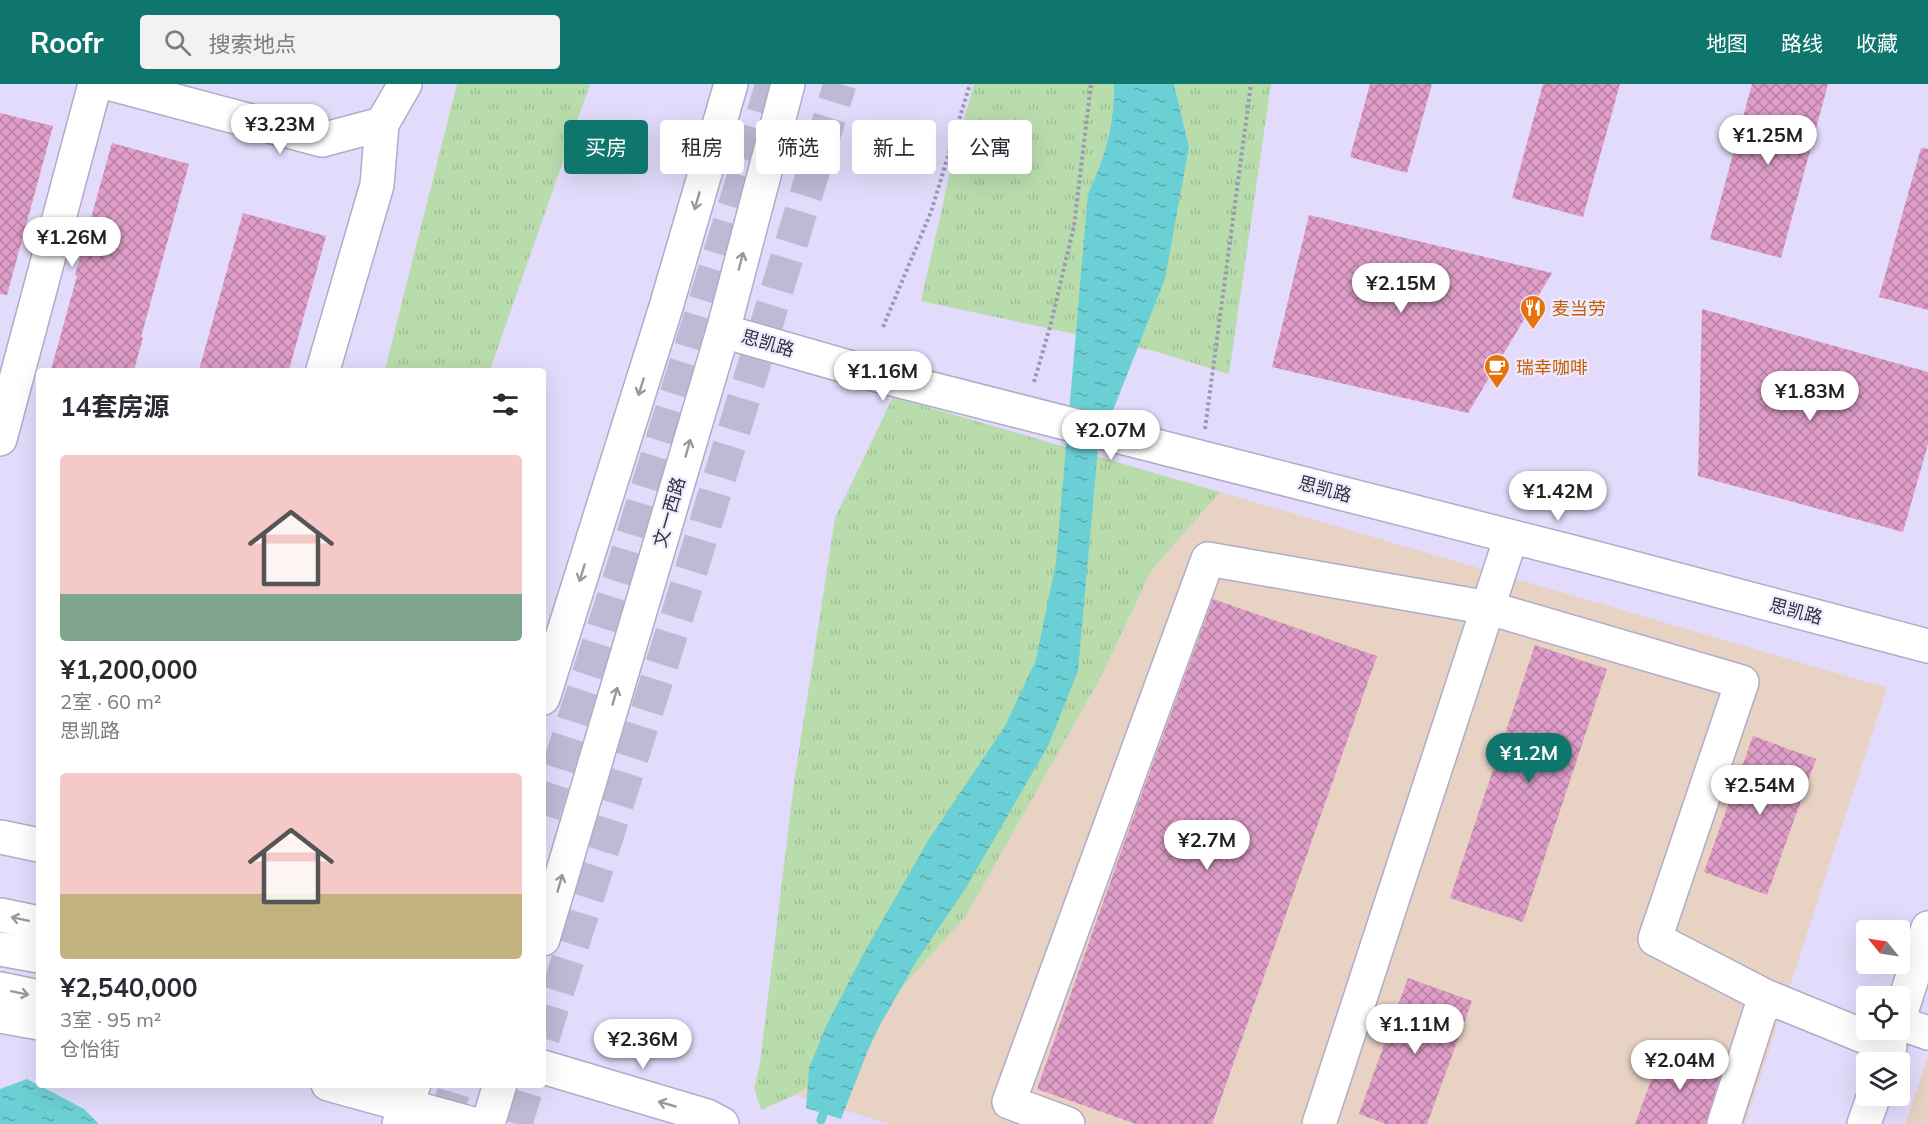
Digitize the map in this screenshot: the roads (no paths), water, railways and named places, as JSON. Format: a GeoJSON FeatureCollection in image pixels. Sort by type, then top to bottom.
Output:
{"type":"FeatureCollection","features":[{"type":"Feature","properties":{"kind":"street"},"geometry":{"type":"LineString","coordinates":[[0,439],[95,84]]}},
{"type":"Feature","properties":{"kind":"street"},"geometry":{"type":"LineString","coordinates":[[112,84],[322,140],[382,124]]}},
{"type":"Feature","properties":{"kind":"street"},"geometry":{"type":"LineString","coordinates":[[323,368],[377,185],[382,124],[405,84]]}},
{"type":"Feature","properties":{"kind":"street"},"geometry":{"type":"LineString","coordinates":[[546,688],[666,307],[731,84]]}},
{"type":"Feature","properties":{"kind":"street","name":"文一西路"},"geometry":{"type":"LineString","coordinates":[[546,929],[723,331],[788,84]]}},
{"type":"Feature","properties":{"kind":"street","name":"思凯路"},"geometry":{"type":"LineString","coordinates":[[723,331],[873,374],[1928,646]]}},
{"type":"Feature","properties":{"kind":"street"},"geometry":{"type":"LineString","coordinates":[[1319,1124],[1511,537]]}},
{"type":"Feature","properties":{"kind":"street"},"geometry":{"type":"LineString","coordinates":[[1068,1124],[1009,1102],[1208,559],[1489,608],[1742,682],[1654,939],[1765,996],[1856,1024]]}},
{"type":"Feature","properties":{"kind":"street"},"geometry":{"type":"LineString","coordinates":[[0,837],[36,844]]}},
{"type":"Feature","properties":{"kind":"street"},"geometry":{"type":"LineString","coordinates":[[0,915],[36,922]]}},
{"type":"Feature","properties":{"kind":"street"},"geometry":{"type":"LineString","coordinates":[[1910,986],[1928,928]]}},
{"type":"Feature","properties":{"kind":"street"},"geometry":{"type":"LineString","coordinates":[[0,949],[36,955]]}},
{"type":"Feature","properties":{"kind":"street"},"geometry":{"type":"LineString","coordinates":[[0,989],[36,996]]}},
{"type":"Feature","properties":{"kind":"street"},"geometry":{"type":"LineString","coordinates":[[1724,1124],[1765,996]]}},
{"type":"Feature","properties":{"kind":"street"},"geometry":{"type":"LineString","coordinates":[[0,1016],[36,1022]]}},
{"type":"Feature","properties":{"kind":"street"},"geometry":{"type":"LineString","coordinates":[[1910,1035],[1928,1033]]}},
{"type":"Feature","properties":{"kind":"street"},"geometry":{"type":"LineString","coordinates":[[546,1068],[706,1116],[722,1124]]}},
{"type":"Feature","properties":{"kind":"street"},"geometry":{"type":"LineString","coordinates":[[343,1088],[474,1124]]}},
{"type":"Feature","properties":{"kind":"street"},"geometry":{"type":"LineString","coordinates":[[488,1124],[499,1088]]}},
{"type":"Feature","properties":{"kind":"street"},"geometry":{"type":"LineString","coordinates":[[1864,1124],[1870,1106]]}},
{"type":"Feature","properties":{"kind":"water"},"geometry":{"type":"Polygon","coordinates":[[[1114,84],[1174,84],[1189,147],[1165,279],[1098,448],[1078,671],[1048,746],[967,886],[916,962],[881,1023],[841,1119],[806,1108],[809,1068],[827,1024],[865,951],[929,839],[1005,726],[1036,660],[1056,562],[1088,194],[1108,140],[1114,84]]]}},
{"type":"Feature","properties":{"kind":"water"},"geometry":{"type":"Polygon","coordinates":[[[27,1079],[36,1084],[36,1088],[44,1088],[84,1109],[99,1124],[0,1124],[0,1089],[27,1079]]]}},
{"type":"Feature","properties":{"kind":"waterway"},"geometry":{"type":"LineString","coordinates":[[821,1120],[827,1103]]}},
{"type":"Feature","properties":{"kind":"tunnel"},"geometry":{"type":"LineString","coordinates":[[546,806],[621,573],[772,84]]}},
{"type":"Feature","properties":{"kind":"tunnel"},"geometry":{"type":"LineString","coordinates":[[546,1029],[680,607],[840,84]]}},
{"type":"Feature","properties":{"kind":"tunnel"},"geometry":{"type":"LineString","coordinates":[[444,1124],[455,1088]]}},
{"type":"Feature","properties":{"kind":"tunnel"},"geometry":{"type":"LineString","coordinates":[[516,1124],[527,1088]]}},
{"type":"Feature","properties":{"kind":"place","name":"麦当劳"},"geometry":{"type":"Point","coordinates":[1533,331]}},
{"type":"Feature","properties":{"kind":"place","name":"瑞幸咖啡"},"geometry":{"type":"Point","coordinates":[1497,390]}}]}
